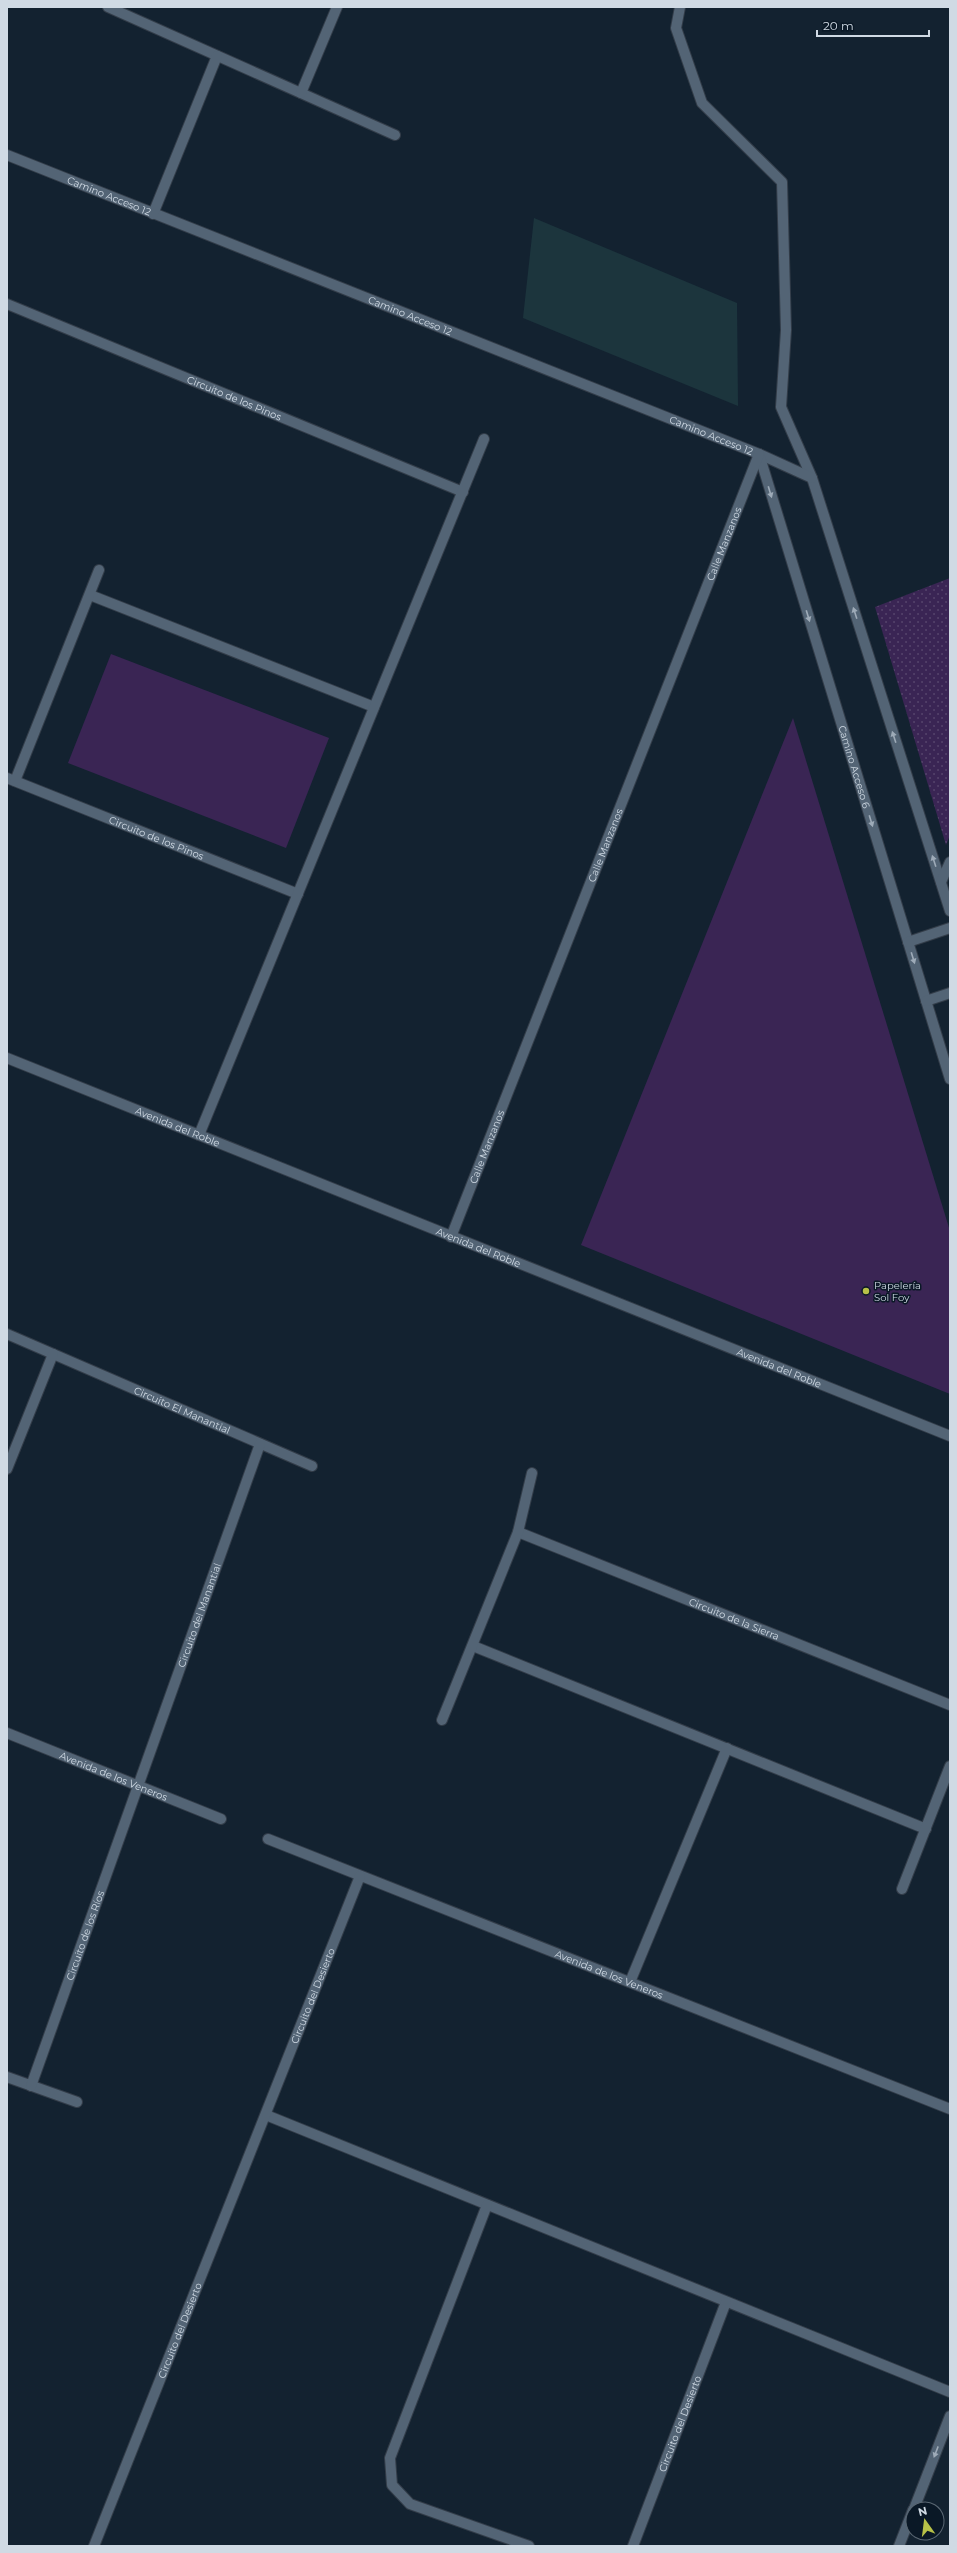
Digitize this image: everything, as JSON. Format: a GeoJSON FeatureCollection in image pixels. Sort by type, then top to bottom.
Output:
{"type":"FeatureCollection","features":[{"type":"Feature","properties":{"kind":"street"},"geometry":{"type":"LineString","coordinates":[[108,7],[395,135]]}},
{"type":"Feature","properties":{"kind":"street"},"geometry":{"type":"LineString","coordinates":[[301,93],[337,7]]}},
{"type":"Feature","properties":{"kind":"street"},"geometry":{"type":"LineString","coordinates":[[680,7],[676,28],[702,103],[782,182],[786,330],[781,407],[812,478],[950,911]]}},
{"type":"Feature","properties":{"kind":"street"},"geometry":{"type":"LineString","coordinates":[[153,214],[217,56]]}},
{"type":"Feature","properties":{"kind":"street","name":"Camino Acceso 12"},"geometry":{"type":"LineString","coordinates":[[7,155],[759,454],[812,478]]}},
{"type":"Feature","properties":{"kind":"street","name":"Circuito de los Pinos"},"geometry":{"type":"LineString","coordinates":[[7,304],[463,492]]}},
{"type":"Feature","properties":{"kind":"street"},"geometry":{"type":"LineString","coordinates":[[199,1135],[484,440]]}},
{"type":"Feature","properties":{"kind":"street","name":"Camino Acceso 6"},"geometry":{"type":"LineString","coordinates":[[759,454],[950,1079]]}},
{"type":"Feature","properties":{"kind":"street","name":"Calle Manzanos"},"geometry":{"type":"LineString","coordinates":[[451,1236],[759,454]]}},
{"type":"Feature","properties":{"kind":"street","name":"Circuito de los Pinos"},"geometry":{"type":"LineString","coordinates":[[100,570],[11,780],[298,894]]}},
{"type":"Feature","properties":{"kind":"street"},"geometry":{"type":"LineString","coordinates":[[90,595],[374,707]]}},
{"type":"Feature","properties":{"kind":"street"},"geometry":{"type":"LineString","coordinates":[[941,882],[950,862]]}},
{"type":"Feature","properties":{"kind":"street"},"geometry":{"type":"LineString","coordinates":[[908,942],[950,928]]}},
{"type":"Feature","properties":{"kind":"street"},"geometry":{"type":"LineString","coordinates":[[926,1001],[950,994]]}},
{"type":"Feature","properties":{"kind":"street","name":"Avenida del Roble"},"geometry":{"type":"LineString","coordinates":[[7,1058],[950,1436]]}},
{"type":"Feature","properties":{"kind":"street","name":"Circuito El Manantial"},"geometry":{"type":"LineString","coordinates":[[7,1334],[312,1466]]}},
{"type":"Feature","properties":{"kind":"street"},"geometry":{"type":"LineString","coordinates":[[7,1469],[53,1354]]}},
{"type":"Feature","properties":{"kind":"street","name":"Circuito del Manantial"},"geometry":{"type":"LineString","coordinates":[[138,1785],[260,1444]]}},
{"type":"Feature","properties":{"kind":"street"},"geometry":{"type":"LineString","coordinates":[[442,1720],[518,1532],[532,1473]]}},
{"type":"Feature","properties":{"kind":"street","name":"Circuito de la Sierra"},"geometry":{"type":"LineString","coordinates":[[518,1532],[950,1705]]}},
{"type":"Feature","properties":{"kind":"street"},"geometry":{"type":"LineString","coordinates":[[473,1646],[926,1829]]}},
{"type":"Feature","properties":{"kind":"street","name":"Avenida de los Veneros"},"geometry":{"type":"LineString","coordinates":[[7,1733],[221,1819]]}},
{"type":"Feature","properties":{"kind":"street"},"geometry":{"type":"LineString","coordinates":[[630,1982],[727,1748]]}},
{"type":"Feature","properties":{"kind":"street"},"geometry":{"type":"LineString","coordinates":[[902,1889],[950,1766]]}},
{"type":"Feature","properties":{"kind":"street","name":"Circuito de los Ríos"},"geometry":{"type":"LineString","coordinates":[[31,2086],[138,1785]]}},
{"type":"Feature","properties":{"kind":"street","name":"Avenida de los Veneros"},"geometry":{"type":"LineString","coordinates":[[268,1840],[950,2109]]}},
{"type":"Feature","properties":{"kind":"street","name":"Circuito del Desierto"},"geometry":{"type":"LineString","coordinates":[[94,2546],[360,1876]]}},
{"type":"Feature","properties":{"kind":"street"},"geometry":{"type":"LineString","coordinates":[[7,2077],[77,2102]]}},
{"type":"Feature","properties":{"kind":"street"},"geometry":{"type":"LineString","coordinates":[[266,2115],[950,2392]]}},
{"type":"Feature","properties":{"kind":"street"},"geometry":{"type":"LineString","coordinates":[[487,2205],[390,2458],[392,2485],[410,2504],[529,2546]]}},
{"type":"Feature","properties":{"kind":"street","name":"Circuito del Desierto"},"geometry":{"type":"LineString","coordinates":[[633,2546],[726,2302]]}},
{"type":"Feature","properties":{"kind":"street"},"geometry":{"type":"LineString","coordinates":[[917,2501],[950,2416]]}},
{"type":"Feature","properties":{"kind":"street"},"geometry":{"type":"LineString","coordinates":[[899,2546],[905,2531]]}},
{"type":"Feature","properties":{"kind":"shaded area"},"geometry":{"type":"Polygon","coordinates":[[[950,578],[950,835],[946,845],[875,607],[950,578]]]}},
{"type":"Feature","properties":{"kind":"shaded area"},"geometry":{"type":"Polygon","coordinates":[[[111,654],[329,738],[286,848],[68,763],[111,654]]]}},
{"type":"Feature","properties":{"kind":"shaded area"},"geometry":{"type":"Polygon","coordinates":[[[793,718],[950,1231],[950,1394],[581,1245],[793,718]]]}},
{"type":"Feature","properties":{"kind":"building"},"geometry":{"type":"Polygon","coordinates":[[[534,218],[737,303],[738,406],[523,318],[534,218]]]}},
{"type":"Feature","properties":{"kind":"place","name":"Papelería Sol Foy"},"geometry":{"type":"Point","coordinates":[866,1291]}}]}
